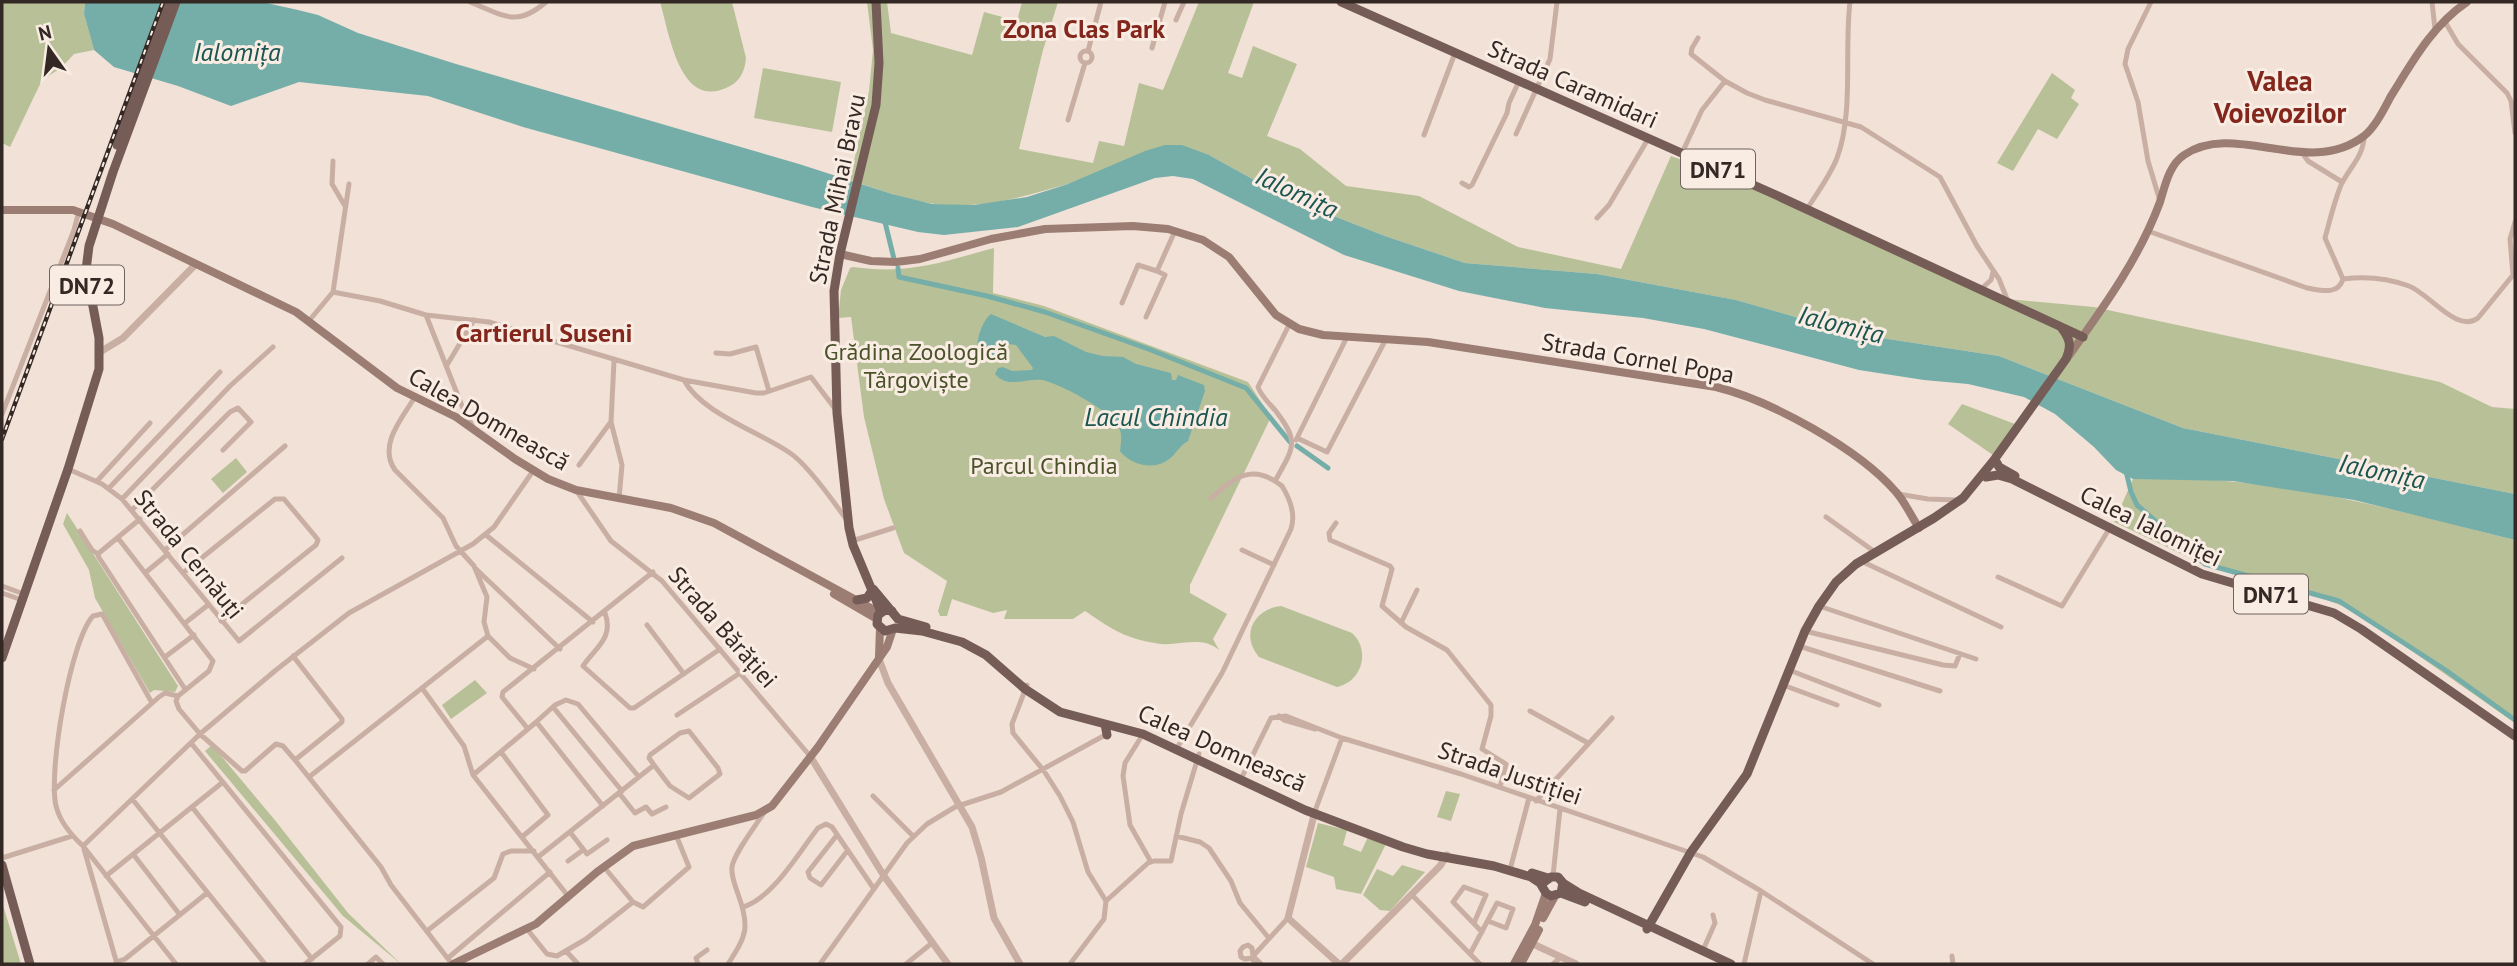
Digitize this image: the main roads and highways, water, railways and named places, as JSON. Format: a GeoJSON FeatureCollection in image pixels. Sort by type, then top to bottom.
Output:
{"type":"FeatureCollection","features":[{"type":"Feature","properties":{"kind":"main road","name":"DN72"},"geometry":{"type":"LineString","coordinates":[[2,658],[95,385],[100,352],[86,264],[100,198],[169,2]]}},
{"type":"Feature","properties":{"kind":"main road","name":"DN72"},"geometry":{"type":"LineString","coordinates":[[128,122],[176,2]]}},
{"type":"Feature","properties":{"kind":"main road","name":"Strada Mihai Bravu"},"geometry":{"type":"LineString","coordinates":[[873,589],[852,541],[846,513],[837,413],[834,315],[836,272],[844,255],[846,229],[874,118],[879,49],[876,2]]}},
{"type":"Feature","properties":{"kind":"main road","name":"Strada Caramidari"},"geometry":{"type":"LineString","coordinates":[[1341,2],[1807,209],[2065,328]]}},
{"type":"Feature","properties":{"kind":"main road"},"geometry":{"type":"LineString","coordinates":[[1649,924],[1690,852],[1747,774],[1805,631],[1819,606],[1841,577],[1875,552],[1919,528],[1961,500],[1995,464],[2017,427],[2118,284],[2148,231],[2175,165],[2183,156],[2205,146],[2251,145],[2303,154],[2331,151],[2348,145],[2364,136],[2376,122],[2435,29],[2467,2]]}},
{"type":"Feature","properties":{"kind":"main road"},"geometry":{"type":"LineString","coordinates":[[2,210],[79,211],[97,218]]}},
{"type":"Feature","properties":{"kind":"main road","name":"Calea Domnească"},"geometry":{"type":"LineString","coordinates":[[97,218],[111,228],[276,302],[414,399],[463,420],[532,473],[577,492],[671,508],[714,523],[880,618],[962,642],[981,652],[1025,691],[1065,714],[1178,746]]}},
{"type":"Feature","properties":{"kind":"main road","name":"Calea Domnească"},"geometry":{"type":"LineString","coordinates":[[97,218],[195,266]]}},
{"type":"Feature","properties":{"kind":"main road","name":"Strada Cornel Popa"},"geometry":{"type":"LineString","coordinates":[[844,255],[877,262],[913,260],[1000,237],[1045,229],[1133,226],[1175,231],[1203,240],[1229,257],[1276,315],[1289,325],[1312,333],[1436,343],[1728,390],[1775,410],[1830,440],[1863,463],[1898,494],[1919,528]]}},
{"type":"Feature","properties":{"kind":"main road"},"geometry":{"type":"LineString","coordinates":[[2065,328],[2092,324]]}},
{"type":"Feature","properties":{"kind":"main road"},"geometry":{"type":"LineString","coordinates":[[2065,328],[2081,339]]}},
{"type":"Feature","properties":{"kind":"main road"},"geometry":{"type":"LineString","coordinates":[[2065,328],[2071,348],[2066,359]]}},
{"type":"Feature","properties":{"kind":"main road","name":"Calea Domnească"},"geometry":{"type":"LineString","coordinates":[[414,399],[463,420],[532,473]]}},
{"type":"Feature","properties":{"kind":"main road"},"geometry":{"type":"LineString","coordinates":[[1995,464],[2001,466],[2010,476]]}},
{"type":"Feature","properties":{"kind":"main road","name":"Calea Ialomiței"},"geometry":{"type":"LineString","coordinates":[[1995,464],[1998,475],[2010,476],[2202,574],[2334,613],[2515,736]]}},
{"type":"Feature","properties":{"kind":"main road"},"geometry":{"type":"LineString","coordinates":[[577,492],[619,498]]}},
{"type":"Feature","properties":{"kind":"main road"},"geometry":{"type":"LineString","coordinates":[[836,506],[842,505],[846,513]]}},
{"type":"Feature","properties":{"kind":"main road","name":"Calea Ialomiței"},"geometry":{"type":"LineString","coordinates":[[2111,527],[2203,570],[2313,600],[2349,616],[2515,729]]}},
{"type":"Feature","properties":{"kind":"main road"},"geometry":{"type":"LineString","coordinates":[[857,604],[867,598],[873,589]]}},
{"type":"Feature","properties":{"kind":"main road"},"geometry":{"type":"LineString","coordinates":[[873,589],[880,618],[879,659]]}},
{"type":"Feature","properties":{"kind":"main road"},"geometry":{"type":"LineString","coordinates":[[453,963],[527,929],[633,846],[765,811],[776,801],[810,756],[889,643],[894,622],[873,589]]}},
{"type":"Feature","properties":{"kind":"main road","name":"Calea Domnească"},"geometry":{"type":"LineString","coordinates":[[880,618],[885,631],[894,622]]}},
{"type":"Feature","properties":{"kind":"main road","name":"Calea Domnească"},"geometry":{"type":"LineString","coordinates":[[894,622],[947,632],[975,644],[1025,691],[1109,727],[1144,730],[1325,818],[1403,846],[1531,877],[1554,891],[1649,924],[1731,964]]}},
{"type":"Feature","properties":{"kind":"main road","name":"Calea Domnească"},"geometry":{"type":"LineString","coordinates":[[1314,812],[1447,857],[1511,866],[1558,877],[1554,891]]}},
{"type":"Feature","properties":{"kind":"main road"},"geometry":{"type":"LineString","coordinates":[[2,865],[30,964]]}},
{"type":"Feature","properties":{"kind":"main road"},"geometry":{"type":"LineString","coordinates":[[1521,964],[1533,944],[1554,891],[1551,877]]}},
{"type":"Feature","properties":{"kind":"main road"},"geometry":{"type":"LineString","coordinates":[[1514,964],[1554,891]]}},
{"type":"Feature","properties":{"kind":"main road","name":"Calea Domnească"},"geometry":{"type":"LineString","coordinates":[[1554,891],[1579,893],[1649,924],[1702,952]]}},
{"type":"Feature","properties":{"kind":"main road"},"geometry":{"type":"LineString","coordinates":[[1702,952],[1718,963]]}},
{"type":"Feature","properties":{"kind":"water","name":"Ialomița"},"geometry":{"type":"Polygon","coordinates":[[[85,2],[262,2],[298,10],[318,15],[358,33],[456,64],[932,204],[974,205],[1027,197],[1068,184],[1145,151],[1165,145],[1182,145],[1209,155],[1285,197],[1385,236],[1465,263],[1597,274],[1736,300],[1813,322],[1888,339],[1999,356],[2183,428],[2515,494],[2515,540],[2354,500],[2233,481],[2133,479],[2116,470],[2055,414],[2024,397],[1968,384],[1859,370],[1704,329],[1643,318],[1545,308],[1459,291],[1344,255],[1193,179],[1173,176],[1155,178],[1018,227],[944,235],[918,232],[812,207],[523,127],[428,96],[299,82],[231,106],[178,86],[114,67],[94,50],[84,14],[85,2]]]}},
{"type":"Feature","properties":{"kind":"water","name":"Lacul Chindia"},"geometry":{"type":"Polygon","coordinates":[[[991,314],[1045,337],[1054,336],[1086,352],[1123,357],[1136,364],[1171,373],[1172,380],[1176,380],[1178,375],[1204,385],[1205,391],[1188,441],[1163,463],[1140,464],[1120,451],[1119,427],[1112,418],[1094,405],[1060,386],[1042,380],[1011,382],[1000,378],[995,374],[998,368],[1012,371],[1033,368],[1016,345],[1001,346],[992,359],[980,357],[977,347],[979,334],[991,314]]]}},
{"type":"Feature","properties":{"kind":"waterway"},"geometry":{"type":"LineString","coordinates":[[884,218],[894,259]]}},
{"type":"Feature","properties":{"kind":"waterway"},"geometry":{"type":"LineString","coordinates":[[898,268],[899,277],[1045,312],[1246,388],[1290,442]]}},
{"type":"Feature","properties":{"kind":"waterway"},"geometry":{"type":"LineString","coordinates":[[1297,446],[1328,468]]}},
{"type":"Feature","properties":{"kind":"waterway"},"geometry":{"type":"LineString","coordinates":[[2126,471],[2137,505],[2205,564],[2339,601],[2444,669],[2515,720]]}},
{"type":"Feature","properties":{"kind":"railway"},"geometry":{"type":"LineString","coordinates":[[2,439],[163,2]]}},
{"type":"Feature","properties":{"kind":"district","name":"Zona Clas Park"},"geometry":{"type":"Point","coordinates":[1084,28]}},
{"type":"Feature","properties":{"kind":"district","name":"Valea Voievozilor"},"geometry":{"type":"Point","coordinates":[2280,96]}},
{"type":"Feature","properties":{"kind":"district","name":"Cartierul Suseni"},"geometry":{"type":"Point","coordinates":[544,332]}},
{"type":"Feature","properties":{"kind":"park label","name":"Grădina Zoologică Târgoviște"},"geometry":{"type":"Point","coordinates":[916,365]}},
{"type":"Feature","properties":{"kind":"park label","name":"Parcul Chindia"},"geometry":{"type":"Point","coordinates":[1044,465]}}]}
